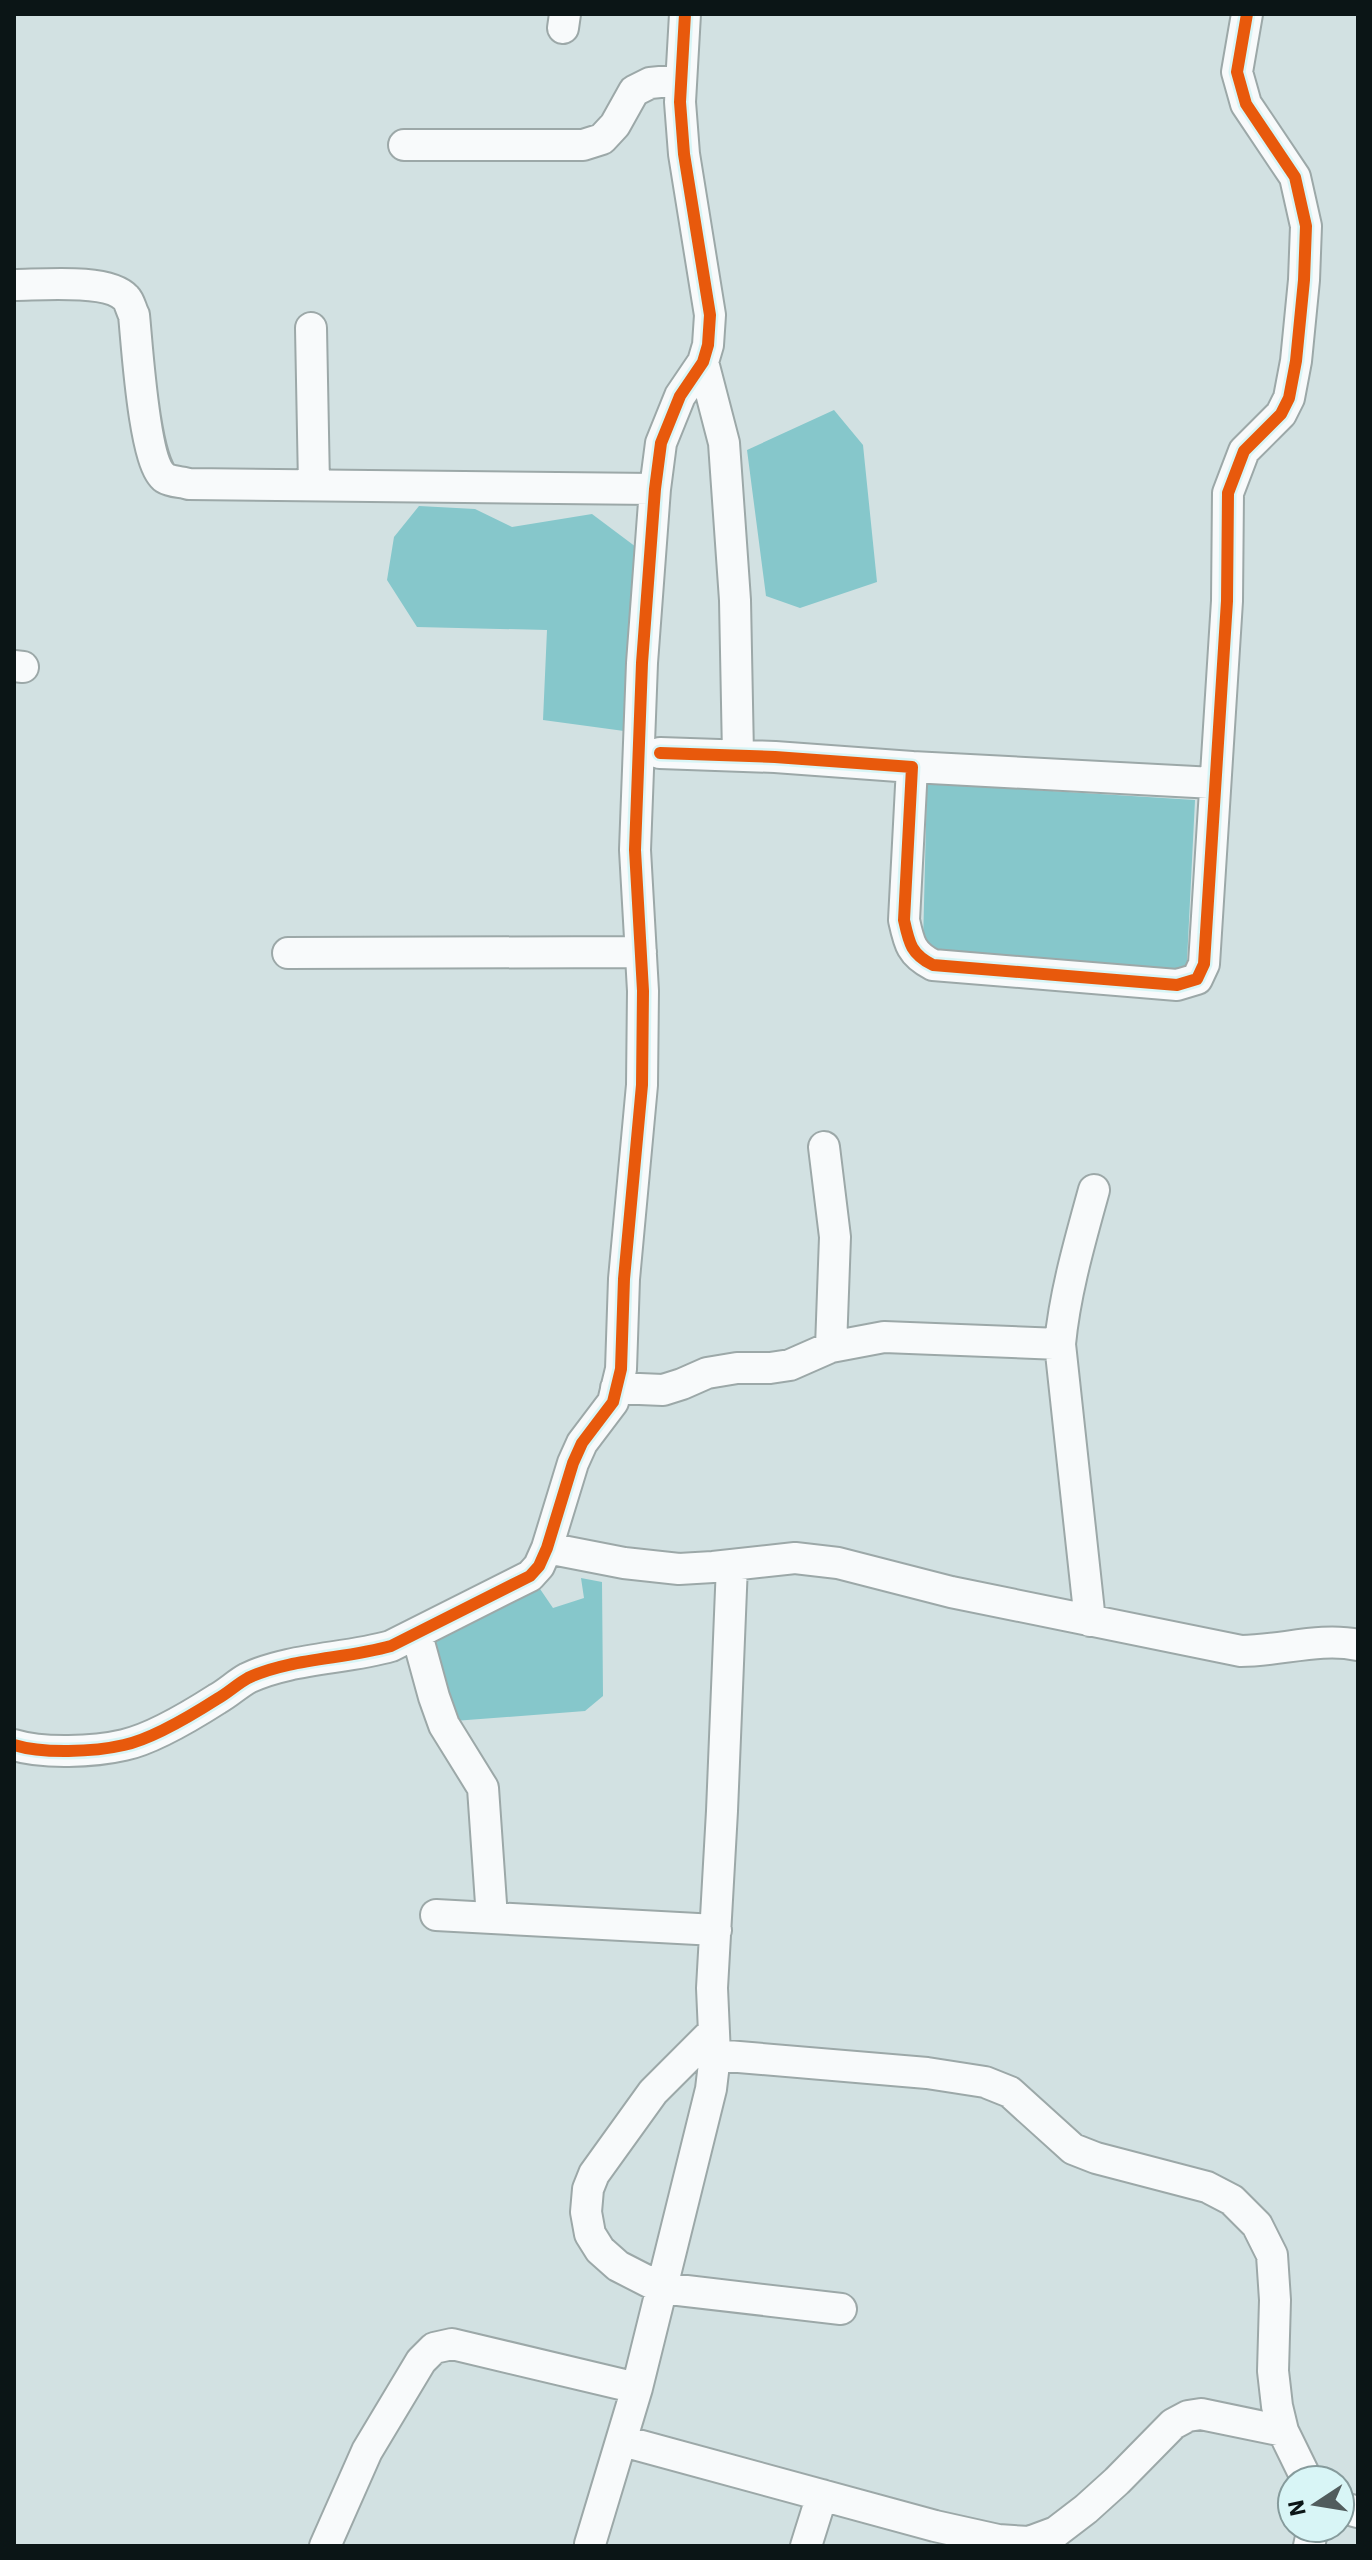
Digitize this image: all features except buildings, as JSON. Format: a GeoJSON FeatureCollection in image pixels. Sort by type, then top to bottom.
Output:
{"type":"FeatureCollection","features":[{"type":"Feature","properties":{"kind":"street"},"geometry":{"type":"LineString","coordinates":[[14,1745],[27,1749],[72,1750],[125,1745],[172,1726],[248,1679],[283,1667],[371,1652],[417,1635],[530,1576],[539,1566],[547,1548],[582,1443],[613,1402],[621,1369],[625,1265],[642,1085],[641,952],[635,850],[642,663],[655,489],[661,443],[680,396],[703,362],[708,345],[710,315],[684,154],[680,80],[685,14]]}},
{"type":"Feature","properties":{"kind":"street"},"geometry":{"type":"LineString","coordinates":[[912,767],[904,920],[909,942],[919,958],[933,965],[1177,985],[1197,979],[1204,964],[1227,601],[1228,493],[1244,451],[1281,414],[1289,398],[1304,280],[1306,226],[1295,177],[1246,104],[1237,72],[1247,14]]}},
{"type":"Feature","properties":{"kind":"street"},"geometry":{"type":"LineString","coordinates":[[404,145],[583,145],[602,139],[615,125],[634,91],[650,83],[680,80]]}},
{"type":"Feature","properties":{"kind":"street"},"geometry":{"type":"LineString","coordinates":[[14,285],[99,286],[113,289],[127,298],[134,315],[149,446],[156,468],[166,479],[189,484],[655,489]]}},
{"type":"Feature","properties":{"kind":"street"},"geometry":{"type":"LineString","coordinates":[[311,328],[314,485]]}},
{"type":"Feature","properties":{"kind":"street"},"geometry":{"type":"LineString","coordinates":[[703,362],[724,443],[735,600],[738,755]]}},
{"type":"Feature","properties":{"kind":"street"},"geometry":{"type":"LineString","coordinates":[[660,753],[1214,783]]}},
{"type":"Feature","properties":{"kind":"street"},"geometry":{"type":"LineString","coordinates":[[288,953],[641,952]]}},
{"type":"Feature","properties":{"kind":"street"},"geometry":{"type":"LineString","coordinates":[[824,1147],[835,1237],[831,1347]]}},
{"type":"Feature","properties":{"kind":"street"},"geometry":{"type":"LineString","coordinates":[[1090,1621],[1060,1344],[1071,1275],[1094,1190]]}},
{"type":"Feature","properties":{"kind":"street"},"geometry":{"type":"LineString","coordinates":[[616,1388],[663,1390],[707,1373],[790,1365],[831,1347],[884,1337],[1060,1344]]}},
{"type":"Feature","properties":{"kind":"street"},"geometry":{"type":"LineString","coordinates":[[547,1548],[624,1563],[679,1569],[795,1558],[838,1563],[951,1592],[1241,1651],[1333,1643],[1358,1645]]}},
{"type":"Feature","properties":{"kind":"street"},"geometry":{"type":"LineString","coordinates":[[589,2545],[623,2441],[711,2089],[714,2043],[712,1988],[732,1565]]}},
{"type":"Feature","properties":{"kind":"street"},"geometry":{"type":"LineString","coordinates":[[417,1635],[444,1725],[483,1788],[492,1918]]}},
{"type":"Feature","properties":{"kind":"street"},"geometry":{"type":"LineString","coordinates":[[436,1915],[716,1930]]}},
{"type":"Feature","properties":{"kind":"street"},"geometry":{"type":"LineString","coordinates":[[841,2309],[661,2288],[618,2266],[600,2250],[590,2234],[586,2212],[588,2189],[594,2174],[653,2092],[714,2043],[985,2082],[1010,2092],[1073,2149],[1207,2187],[1232,2200],[1257,2225],[1272,2255],[1275,2300],[1273,2371],[1283,2431],[1299,2464]]}},
{"type":"Feature","properties":{"kind":"street"},"geometry":{"type":"LineString","coordinates":[[325,2546],[367,2451],[421,2361],[434,2348],[452,2344],[637,2388]]}},
{"type":"Feature","properties":{"kind":"street"},"geometry":{"type":"LineString","coordinates":[[623,2441],[935,2526],[998,2540],[1029,2542],[1056,2532],[1086,2509],[1173,2424],[1188,2416],[1201,2414],[1283,2431]]}},
{"type":"Feature","properties":{"kind":"street"},"geometry":{"type":"LineString","coordinates":[[806,2546],[822,2495]]}},
{"type":"Feature","properties":{"kind":"water"},"geometry":{"type":"Polygon","coordinates":[[[834,410],[863,445],[877,582],[800,608],[766,596],[747,450],[834,410]]]}},
{"type":"Feature","properties":{"kind":"water"},"geometry":{"type":"Polygon","coordinates":[[[419,506],[475,509],[512,527],[592,514],[636,547],[641,680],[624,731],[543,720],[547,630],[417,627],[387,580],[394,537],[419,506]]]}},
{"type":"Feature","properties":{"kind":"water"},"geometry":{"type":"Polygon","coordinates":[[[927,783],[1195,800],[1186,981],[986,967],[923,944],[927,783]]]}},
{"type":"Feature","properties":{"kind":"water"},"geometry":{"type":"Polygon","coordinates":[[[581,1578],[602,1582],[603,1696],[585,1711],[454,1721],[432,1637],[538,1586],[553,1608],[584,1598],[581,1578]]]}},
{"type":"Feature","properties":{"kind":"cycle path"},"geometry":{"type":"LineString","coordinates":[[14,1745],[69,1751],[135,1742],[184,1719],[264,1671],[391,1646],[530,1576],[539,1566],[547,1548],[582,1443],[613,1402],[621,1369],[624,1279],[642,1085],[643,991],[635,850],[642,663],[655,489],[661,443],[680,396],[703,362],[708,345],[710,315],[684,154],[680,102],[685,14]]}},
{"type":"Feature","properties":{"kind":"cycle path"},"geometry":{"type":"LineString","coordinates":[[660,753],[912,767],[904,920],[912,947],[933,965],[1177,985],[1197,979],[1204,964],[1227,601],[1228,493],[1244,451],[1281,414],[1289,398],[1304,280],[1306,226],[1295,177],[1246,104],[1237,72],[1247,14]]}}]}
